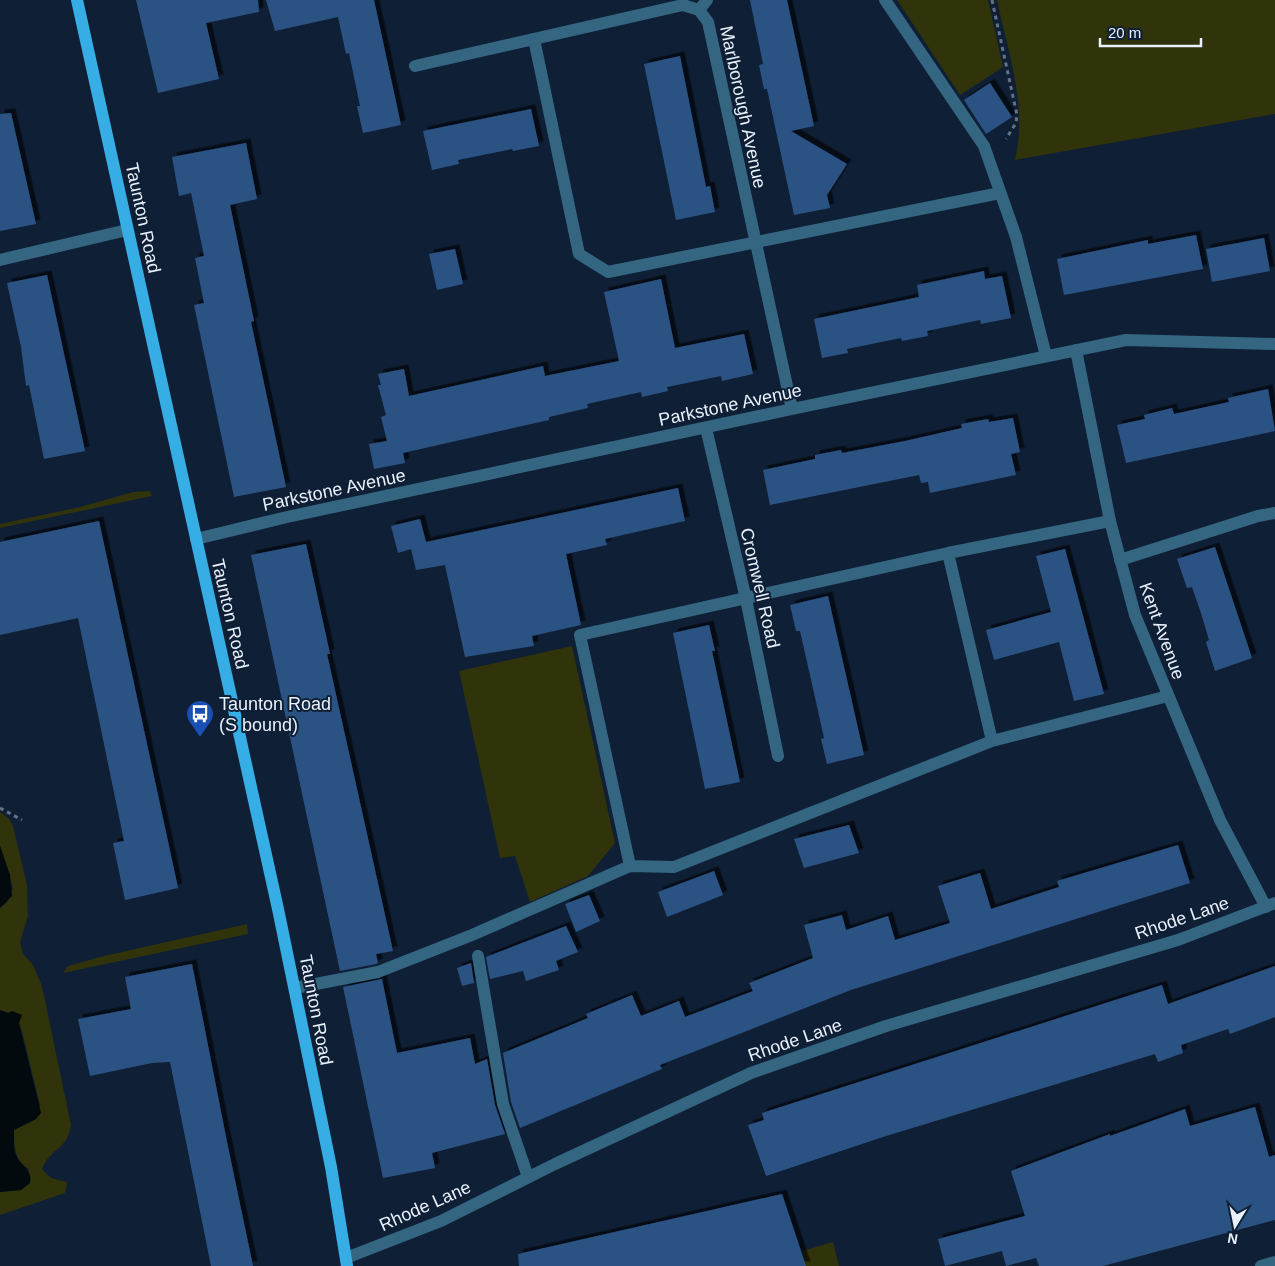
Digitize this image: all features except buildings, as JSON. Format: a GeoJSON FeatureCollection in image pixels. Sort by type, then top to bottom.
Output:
{"type":"FeatureCollection","features":[{"type":"Feature","properties":{"kind":"main road","name":"Taunton Road"},"geometry":{"type":"LineString","coordinates":[[77,0],[295,988],[331,1167],[347,1262]]}},
{"type":"Feature","properties":{"kind":"street"},"geometry":{"type":"LineString","coordinates":[[886,0],[984,146],[1016,237],[1046,356]]}},
{"type":"Feature","properties":{"kind":"street","name":"Marlborough Avenue"},"geometry":{"type":"LineString","coordinates":[[415,66],[684,5],[703,5],[792,409]]}},
{"type":"Feature","properties":{"kind":"street"},"geometry":{"type":"LineString","coordinates":[[534,39],[579,254],[608,272],[1000,193]]}},
{"type":"Feature","properties":{"kind":"street"},"geometry":{"type":"LineString","coordinates":[[0,260],[127,230]]}},
{"type":"Feature","properties":{"kind":"street","name":"Parkstone Avenue"},"geometry":{"type":"LineString","coordinates":[[196,539],[287,517],[1126,340],[1275,344]]}},
{"type":"Feature","properties":{"kind":"street","name":"Kent Avenue"},"geometry":{"type":"LineString","coordinates":[[1076,350],[1110,521],[1135,615],[1220,820],[1270,905]]}},
{"type":"Feature","properties":{"kind":"street","name":"Cromwell Road"},"geometry":{"type":"LineString","coordinates":[[706,428],[746,599],[778,756]]}},
{"type":"Feature","properties":{"kind":"street"},"geometry":{"type":"LineString","coordinates":[[1120,560],[1275,512]]}},
{"type":"Feature","properties":{"kind":"street"},"geometry":{"type":"LineString","coordinates":[[630,866],[580,635],[948,553],[1110,521]]}},
{"type":"Feature","properties":{"kind":"street"},"geometry":{"type":"LineString","coordinates":[[948,553],[992,742]]}},
{"type":"Feature","properties":{"kind":"street"},"geometry":{"type":"LineString","coordinates":[[295,988],[378,972],[472,935],[630,866],[674,867],[992,742],[1168,696]]}},
{"type":"Feature","properties":{"kind":"street","name":"Rhode Lane"},"geometry":{"type":"LineString","coordinates":[[347,1262],[441,1221],[528,1177],[751,1073],[886,1026],[1178,940],[1270,905]]}},
{"type":"Feature","properties":{"kind":"street"},"geometry":{"type":"LineString","coordinates":[[478,956],[503,1104],[528,1177]]}},
{"type":"Feature","properties":{"kind":"street"},"geometry":{"type":"LineString","coordinates":[[1261,1266],[1275,1262]]}},
{"type":"Feature","properties":{"kind":"path"},"geometry":{"type":"LineString","coordinates":[[989,161],[1016,122],[1017,115],[992,0]]}},
{"type":"Feature","properties":{"kind":"path"},"geometry":{"type":"LineString","coordinates":[[0,808],[22,820]]}},
{"type":"Feature","properties":{"kind":"shaded area"},"geometry":{"type":"Polygon","coordinates":[[[897,0],[988,0],[1003,67],[960,95],[897,0]]]}},
{"type":"Feature","properties":{"kind":"shaded area"},"geometry":{"type":"Polygon","coordinates":[[[997,0],[1275,0],[1275,114],[1015,160],[1019,120],[1018,100],[997,0]]]}},
{"type":"Feature","properties":{"kind":"shaded area"},"geometry":{"type":"Polygon","coordinates":[[[150,491],[152,496],[0,528],[0,524],[80,507],[133,492],[150,491]]]}},
{"type":"Feature","properties":{"kind":"shaded area"},"geometry":{"type":"Polygon","coordinates":[[[572,646],[615,843],[588,876],[530,902],[515,856],[500,858],[459,671],[572,646]]]}},
{"type":"Feature","properties":{"kind":"shaded area"},"geometry":{"type":"Polygon","coordinates":[[[0,812],[9,819],[13,826],[27,885],[28,916],[20,942],[23,954],[33,965],[42,986],[71,1125],[66,1140],[49,1157],[42,1169],[51,1178],[67,1182],[65,1193],[0,1215],[0,1192],[21,1190],[29,1169],[20,1161],[16,1152],[14,1130],[36,1119],[40,1105],[19,1023],[8,1013],[0,1010],[0,908],[7,902],[13,888],[0,846],[0,812]]]}},
{"type":"Feature","properties":{"kind":"shaded area"},"geometry":{"type":"Polygon","coordinates":[[[0,846],[10,875],[12,896],[0,908],[0,846]]]}},
{"type":"Feature","properties":{"kind":"shaded area"},"geometry":{"type":"Polygon","coordinates":[[[247,924],[248,934],[63,973],[68,966],[104,956],[247,924]]]}},
{"type":"Feature","properties":{"kind":"shaded area"},"geometry":{"type":"Polygon","coordinates":[[[0,1010],[8,1013],[12,1011],[22,1015],[19,1023],[41,1113],[36,1119],[14,1130],[15,1152],[30,1174],[30,1183],[21,1190],[0,1192],[0,1010]]]}},
{"type":"Feature","properties":{"kind":"shaded area"},"geometry":{"type":"Polygon","coordinates":[[[833,1242],[839,1266],[805,1266],[802,1251],[833,1242]]]}},
{"type":"Feature","properties":{"kind":"place","name":"Taunton Road (S bound)"},"geometry":{"type":"Point","coordinates":[200,738]}}]}
